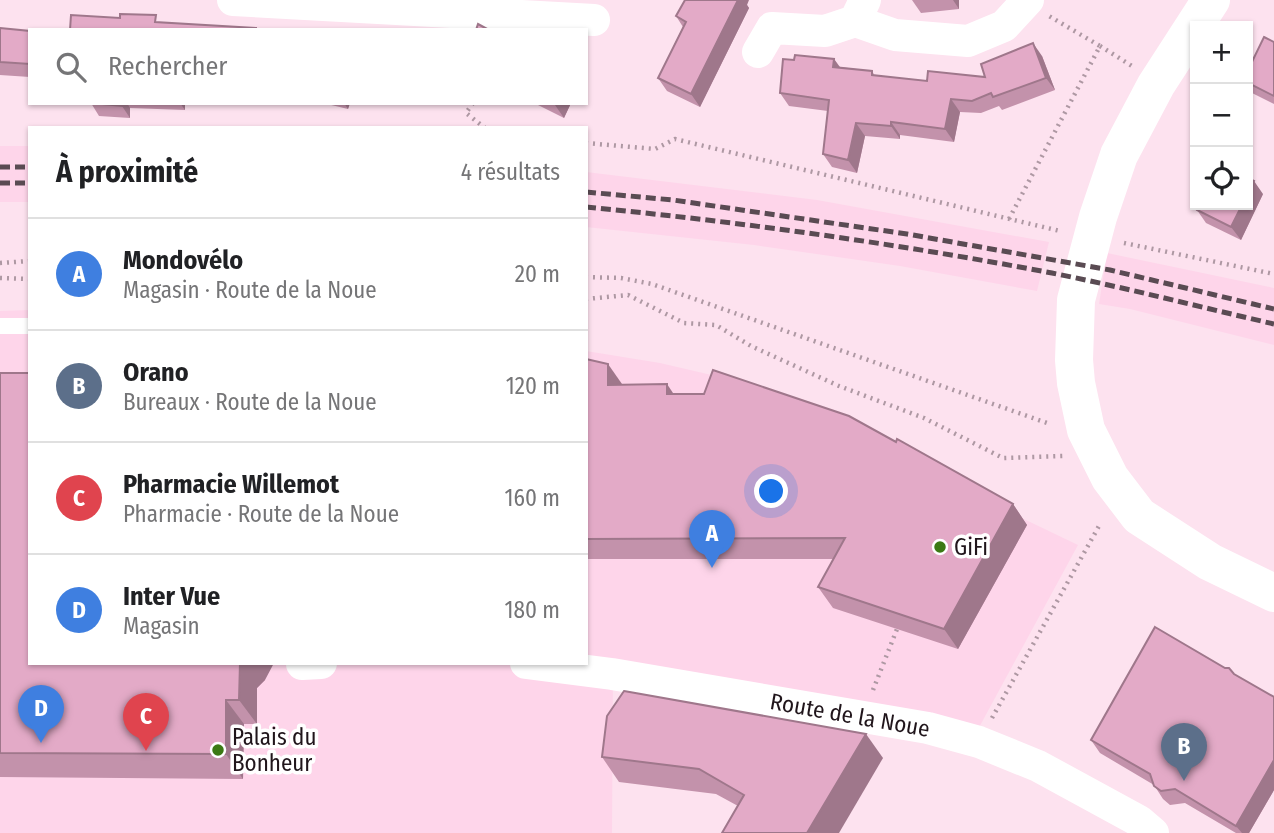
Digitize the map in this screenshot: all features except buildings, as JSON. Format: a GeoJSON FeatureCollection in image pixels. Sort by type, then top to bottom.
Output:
{"type":"FeatureCollection","features":[{"type":"Feature","properties":{"kind":"street"},"geometry":{"type":"LineString","coordinates":[[233,0],[530,8],[594,20]]}},
{"type":"Feature","properties":{"kind":"street"},"geometry":{"type":"LineString","coordinates":[[1211,0],[1156,85],[1119,155],[1098,217],[1076,300],[1076,383],[1086,430],[1110,478],[1139,516],[1210,562],[1274,593]]}},
{"type":"Feature","properties":{"kind":"street"},"geometry":{"type":"LineString","coordinates":[[758,52],[772,28],[825,32],[860,11],[895,35],[968,41],[1004,26],[1027,1]]}},
{"type":"Feature","properties":{"kind":"street","name":"Route de la Noue"},"geometry":{"type":"LineString","coordinates":[[542,665],[612,674],[929,727],[979,742],[1038,766],[1139,821],[1153,833]]}},
{"type":"Feature","properties":{"kind":"lane"},"geometry":{"type":"LineString","coordinates":[[0,326],[28,326]]}},
{"type":"Feature","properties":{"kind":"path"},"geometry":{"type":"LineString","coordinates":[[1027,1],[1139,71]]}},
{"type":"Feature","properties":{"kind":"path"},"geometry":{"type":"LineString","coordinates":[[1009,219],[1100,46]]}},
{"type":"Feature","properties":{"kind":"path"},"geometry":{"type":"LineString","coordinates":[[472,105],[467,113],[483,126]]}},
{"type":"Feature","properties":{"kind":"path"},"geometry":{"type":"LineString","coordinates":[[588,144],[655,149],[675,139],[1037,226]]}},
{"type":"Feature","properties":{"kind":"path"},"geometry":{"type":"LineString","coordinates":[[1132,245],[1274,274]]}},
{"type":"Feature","properties":{"kind":"path"},"geometry":{"type":"LineString","coordinates":[[0,263],[28,261]]}},
{"type":"Feature","properties":{"kind":"path"},"geometry":{"type":"LineString","coordinates":[[588,276],[621,278],[652,284],[918,376],[1045,424],[1058,424]]}},
{"type":"Feature","properties":{"kind":"path"},"geometry":{"type":"LineString","coordinates":[[0,278],[28,279]]}},
{"type":"Feature","properties":{"kind":"path"},"geometry":{"type":"LineString","coordinates":[[588,299],[628,295],[684,323],[716,325],[751,346],[839,386],[925,418],[1003,457],[1069,456]]}},
{"type":"Feature","properties":{"kind":"path"},"geometry":{"type":"LineString","coordinates":[[979,742],[1099,526]]}},
{"type":"Feature","properties":{"kind":"path"},"geometry":{"type":"LineString","coordinates":[[863,717],[897,629]]}},
{"type":"Feature","properties":{"kind":"shaded area"},"geometry":{"type":"Polygon","coordinates":[[[0,146],[28,146],[28,202],[0,202],[0,146]]]}},
{"type":"Feature","properties":{"kind":"shaded area"},"geometry":{"type":"Polygon","coordinates":[[[588,172],[817,200],[1049,242],[1037,291],[900,266],[754,245],[588,227],[588,172]]]}},
{"type":"Feature","properties":{"kind":"shaded area"},"geometry":{"type":"Polygon","coordinates":[[[1107,253],[1274,288],[1274,345],[1130,309],[1099,304],[1107,253]]]}},
{"type":"Feature","properties":{"kind":"shaded area"},"geometry":{"type":"Polygon","coordinates":[[[28,310],[28,665],[588,665],[588,351],[660,363],[733,380],[1078,545],[976,733],[613,674],[612,833],[0,833],[0,311],[28,310]]]}},
{"type":"Feature","properties":{"kind":"railway"},"geometry":{"type":"LineString","coordinates":[[0,167],[28,167]]}},
{"type":"Feature","properties":{"kind":"railway"},"geometry":{"type":"LineString","coordinates":[[0,183],[28,183]]}},
{"type":"Feature","properties":{"kind":"railway"},"geometry":{"type":"LineString","coordinates":[[588,192],[673,200],[907,234],[1110,270],[1274,309]]}},
{"type":"Feature","properties":{"kind":"railway"},"geometry":{"type":"LineString","coordinates":[[588,207],[762,227],[994,262],[1274,324]]}},
{"type":"Feature","properties":{"kind":"place","name":"GiFi"},"geometry":{"type":"Point","coordinates":[940,547]}},
{"type":"Feature","properties":{"kind":"place","name":"Mondovélo"},"geometry":{"type":"Point","coordinates":[712,568]}},
{"type":"Feature","properties":{"kind":"place","name":"Inter Vue"},"geometry":{"type":"Point","coordinates":[41,743]}},
{"type":"Feature","properties":{"kind":"place","name":"Palais du Bonheur"},"geometry":{"type":"Point","coordinates":[218,750]}},
{"type":"Feature","properties":{"kind":"place","name":"Pharmacie Willemot"},"geometry":{"type":"Point","coordinates":[146,751]}},
{"type":"Feature","properties":{"kind":"place","name":"Orano"},"geometry":{"type":"Point","coordinates":[1184,781]}}]}
